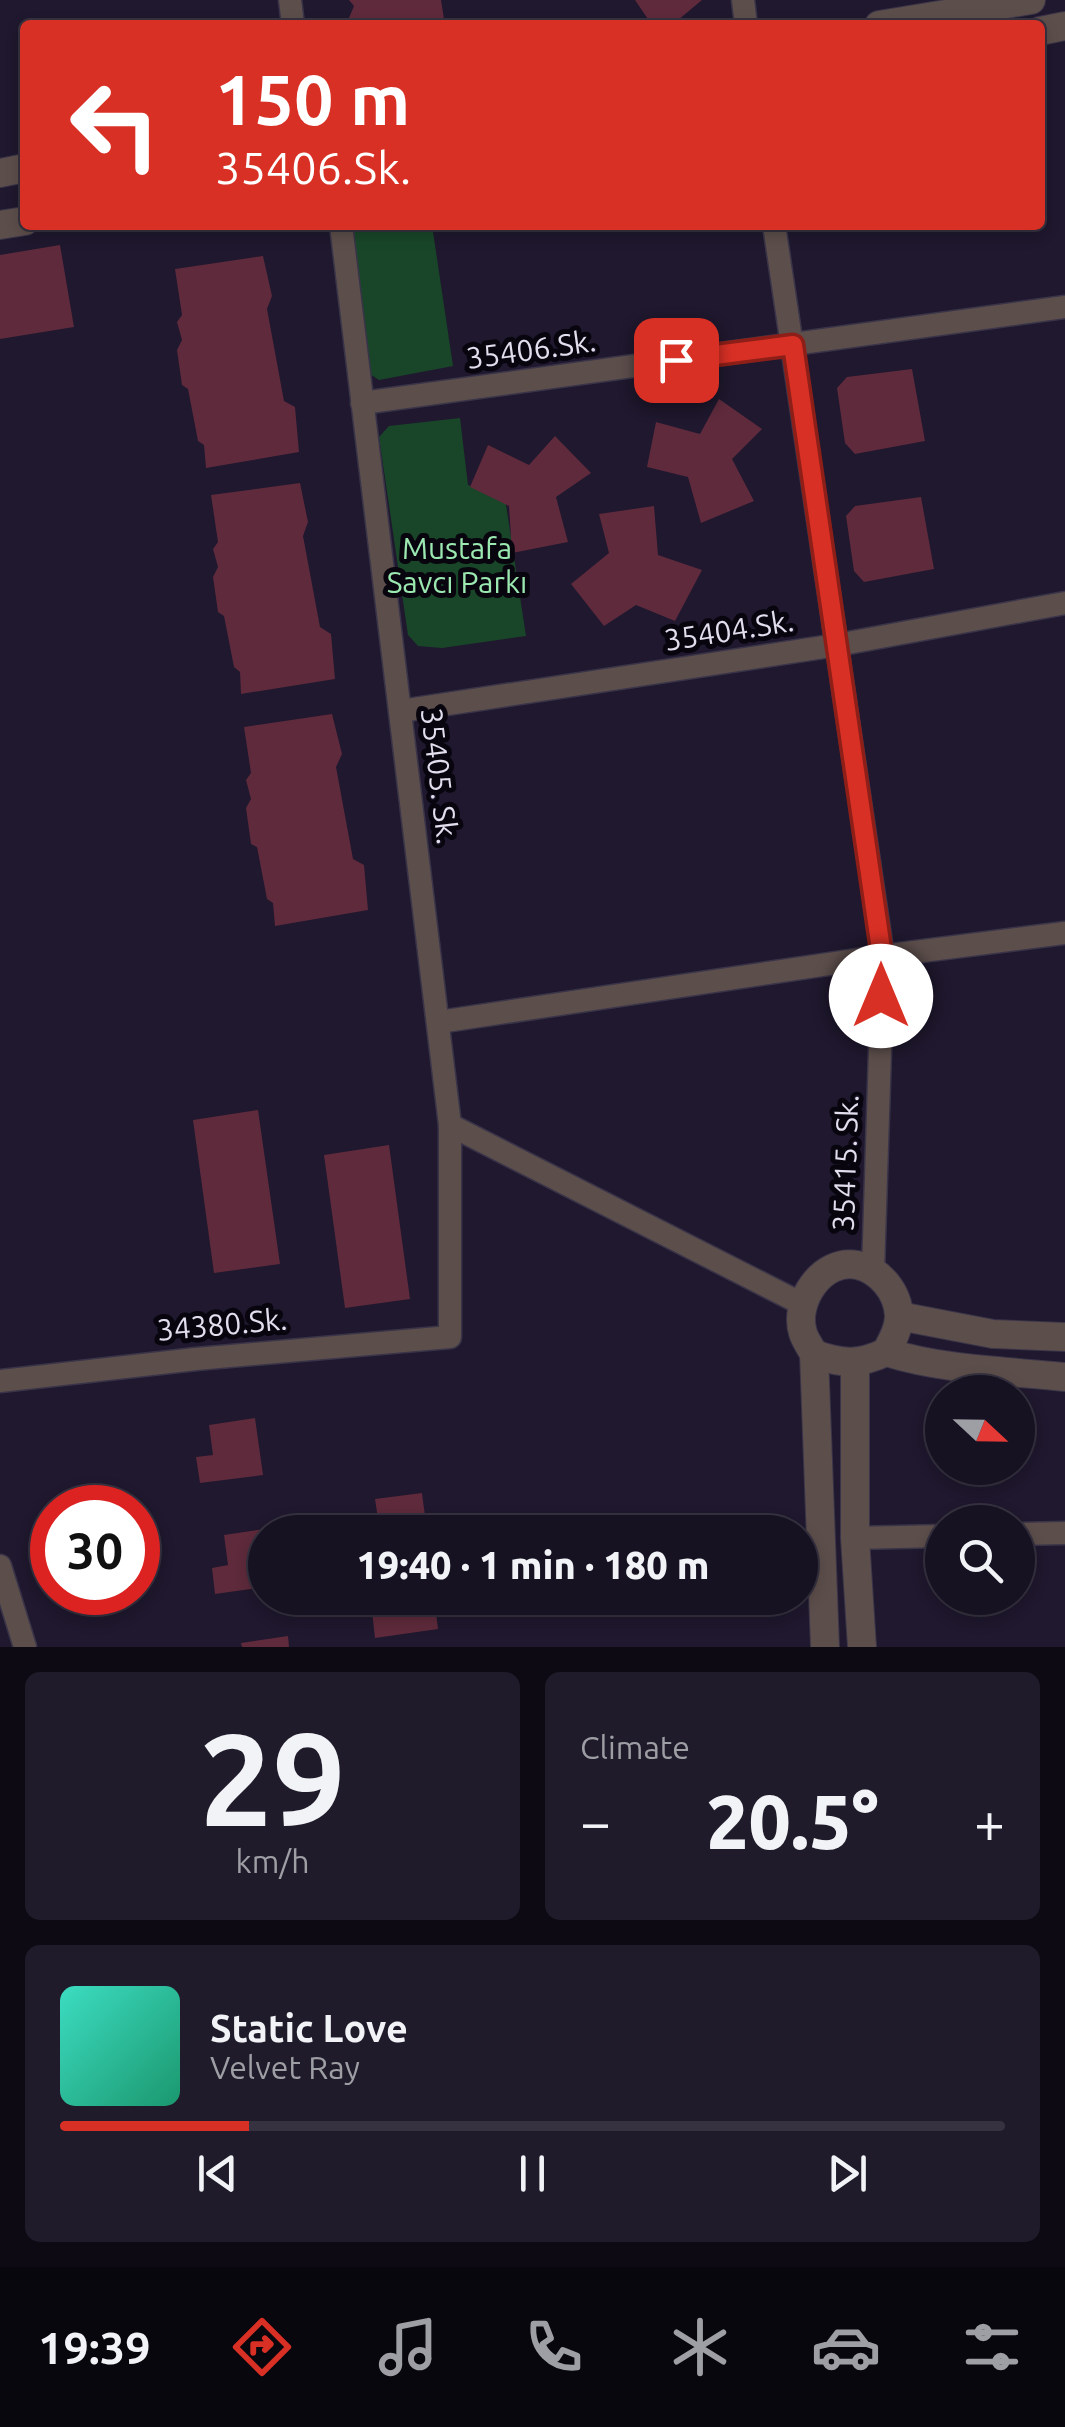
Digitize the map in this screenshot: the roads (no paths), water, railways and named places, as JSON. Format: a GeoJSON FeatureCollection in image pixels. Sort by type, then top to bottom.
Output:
{"type":"FeatureCollection","features":[{"type":"Feature","properties":{"kind":"street"},"geometry":{"type":"LineString","coordinates":[[909,20],[1031,0]]}},
{"type":"Feature","properties":{"kind":"street","name":"35405. Sk."},"geometry":{"type":"LineString","coordinates":[[341,230],[450,1124],[450,1337]]}},
{"type":"Feature","properties":{"kind":"street","name":"35415. Sk."},"geometry":{"type":"LineString","coordinates":[[775,230],[882,956],[872,1272]]}},
{"type":"Feature","properties":{"kind":"street","name":"35406.Sk."},"geometry":{"type":"LineString","coordinates":[[362,403],[1065,307]]}},
{"type":"Feature","properties":{"kind":"street","name":"35404.Sk."},"geometry":{"type":"LineString","coordinates":[[400,711],[837,646],[1065,603]]}},
{"type":"Feature","properties":{"kind":"street"},"geometry":{"type":"LineString","coordinates":[[439,1022],[1065,933]]}},
{"type":"Feature","properties":{"kind":"street"},"geometry":{"type":"LineString","coordinates":[[450,1124],[804,1305]]}},
{"type":"Feature","properties":{"kind":"street"},"geometry":{"type":"LineString","coordinates":[[814,1354],[836,1362],[854,1362],[886,1352],[895,1336],[899,1316],[888,1283],[855,1264],[837,1267],[821,1276],[809,1290],[804,1305],[802,1331],[814,1354],[825,1647]]}},
{"type":"Feature","properties":{"kind":"street"},"geometry":{"type":"LineString","coordinates":[[899,1316],[992,1334],[1065,1338]]}},
{"type":"Feature","properties":{"kind":"street","name":"34380.Sk."},"geometry":{"type":"LineString","coordinates":[[0,1382],[196,1359],[450,1337]]}},
{"type":"Feature","properties":{"kind":"street"},"geometry":{"type":"LineString","coordinates":[[886,1352],[969,1368],[1065,1377]]}},
{"type":"Feature","properties":{"kind":"street"},"geometry":{"type":"LineString","coordinates":[[854,1362],[855,1538],[862,1647]]}},
{"type":"Feature","properties":{"kind":"street"},"geometry":{"type":"LineString","coordinates":[[1035,1534],[1065,1533]]}},
{"type":"Feature","properties":{"kind":"street"},"geometry":{"type":"LineString","coordinates":[[855,1538],[925,1536]]}},
{"type":"Feature","properties":{"kind":"street"},"geometry":{"type":"LineString","coordinates":[[0,1566],[25,1647]]}},
{"type":"Feature","properties":{"kind":"park label","name":"Mustafa Savcı Parkı"},"geometry":{"type":"Point","coordinates":[457,566]}}]}
